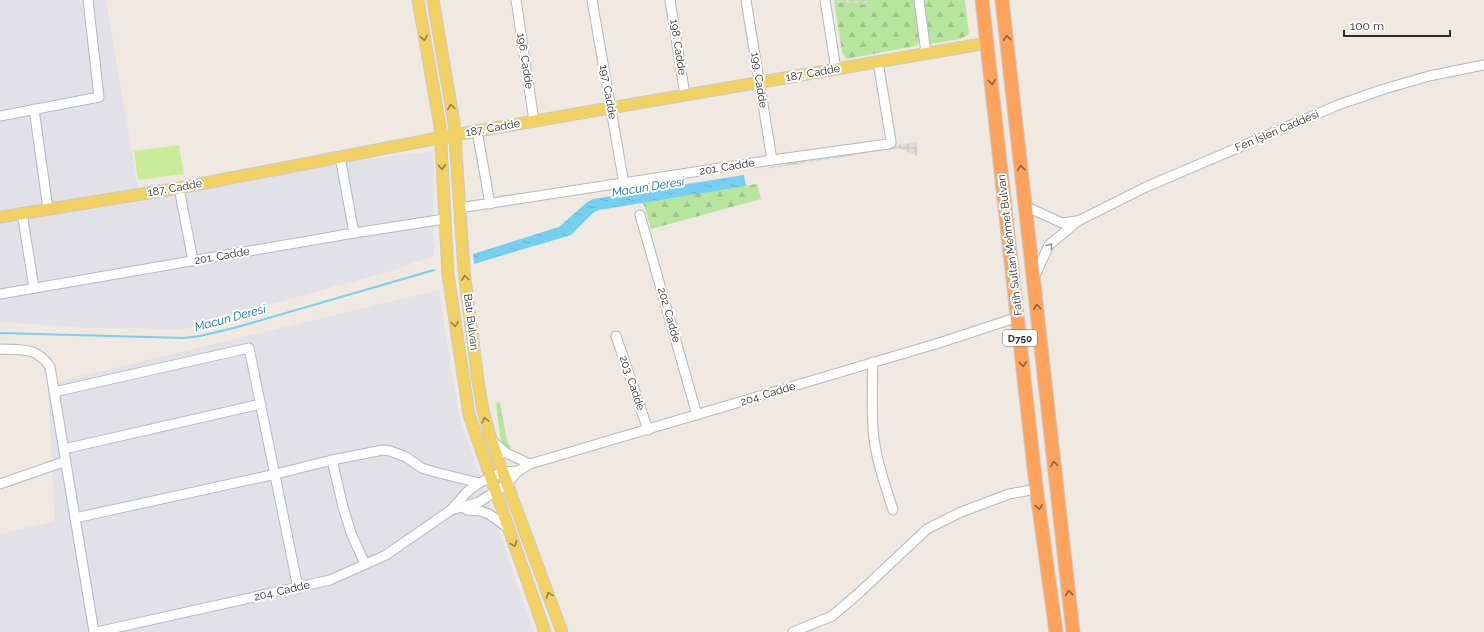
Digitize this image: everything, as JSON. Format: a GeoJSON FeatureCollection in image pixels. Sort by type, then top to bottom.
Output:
{"type":"FeatureCollection","features":[{"type":"Feature","properties":{"kind":"highway","name":"Fatih Sultan Mehmet Bulvarı"},"geometry":{"type":"LineString","coordinates":[[982,0],[1037,489],[1056,632]]}},
{"type":"Feature","properties":{"kind":"highway","name":"Fatih Sultan Mehmet Bulvarı"},"geometry":{"type":"LineString","coordinates":[[1005,1],[1025,206],[1073,632]]}},
{"type":"Feature","properties":{"kind":"main road","name":"Batı Bulvarı"},"geometry":{"type":"LineString","coordinates":[[418,0],[440,126],[451,301],[465,397],[474,432],[545,632]]}},
{"type":"Feature","properties":{"kind":"main road","name":"Batı Bulvarı"},"geometry":{"type":"LineString","coordinates":[[433,0],[452,115],[464,271],[483,410],[491,440],[562,632]]}},
{"type":"Feature","properties":{"kind":"main road","name":"187. Cadde"},"geometry":{"type":"LineString","coordinates":[[0,217],[179,188],[454,135],[987,43]]}},
{"type":"Feature","properties":{"kind":"street"},"geometry":{"type":"LineString","coordinates":[[0,116],[99,97],[88,0]]}},
{"type":"Feature","properties":{"kind":"street","name":"196. Cadde"},"geometry":{"type":"LineString","coordinates":[[516,0],[534,121]]}},
{"type":"Feature","properties":{"kind":"street","name":"197. Cadde"},"geometry":{"type":"LineString","coordinates":[[592,0],[624,184]]}},
{"type":"Feature","properties":{"kind":"street","name":"198. Cadde"},"geometry":{"type":"LineString","coordinates":[[670,0],[686,95]]}},
{"type":"Feature","properties":{"kind":"street","name":"199. Cadde"},"geometry":{"type":"LineString","coordinates":[[746,0],[772,160]]}},
{"type":"Feature","properties":{"kind":"street"},"geometry":{"type":"LineString","coordinates":[[825,0],[836,69]]}},
{"type":"Feature","properties":{"kind":"street"},"geometry":{"type":"LineString","coordinates":[[919,0],[926,53]]}},
{"type":"Feature","properties":{"kind":"street","name":"201. Cadde"},"geometry":{"type":"LineString","coordinates":[[459,208],[891,143],[878,62]]}},
{"type":"Feature","properties":{"kind":"street","name":"Fen İşleri Caddesi"},"geometry":{"type":"LineString","coordinates":[[1078,221],[1146,187],[1338,105],[1384,89],[1429,76],[1484,65]]}},
{"type":"Feature","properties":{"kind":"street"},"geometry":{"type":"LineString","coordinates":[[34,109],[48,209]]}},
{"type":"Feature","properties":{"kind":"street"},"geometry":{"type":"LineString","coordinates":[[477,131],[490,204]]}},
{"type":"Feature","properties":{"kind":"street"},"geometry":{"type":"LineString","coordinates":[[340,157],[354,233]]}},
{"type":"Feature","properties":{"kind":"street"},"geometry":{"type":"LineString","coordinates":[[179,188],[193,261]]}},
{"type":"Feature","properties":{"kind":"street"},"geometry":{"type":"LineString","coordinates":[[1025,206],[1062,223],[1078,221]]}},
{"type":"Feature","properties":{"kind":"street"},"geometry":{"type":"LineString","coordinates":[[22,214],[34,288]]}},
{"type":"Feature","properties":{"kind":"street","name":"202. Cadde"},"geometry":{"type":"LineString","coordinates":[[640,215],[697,415]]}},
{"type":"Feature","properties":{"kind":"street","name":"201. Cadde"},"geometry":{"type":"LineString","coordinates":[[0,294],[354,233],[445,219]]}},
{"type":"Feature","properties":{"kind":"street"},"geometry":{"type":"LineString","coordinates":[[1033,279],[1049,245],[1078,221]]}},
{"type":"Feature","properties":{"kind":"street","name":"204. Cadde"},"geometry":{"type":"LineString","coordinates":[[451,510],[479,502],[507,484],[518,471],[530,464],[648,430],[1018,317]]}},
{"type":"Feature","properties":{"kind":"street","name":"203. Cadde"},"geometry":{"type":"LineString","coordinates":[[616,336],[648,430]]}},
{"type":"Feature","properties":{"kind":"street"},"geometry":{"type":"LineString","coordinates":[[54,392],[250,348],[298,588]]}},
{"type":"Feature","properties":{"kind":"street"},"geometry":{"type":"LineString","coordinates":[[0,349],[30,350],[44,358],[50,367],[94,632]]}},
{"type":"Feature","properties":{"kind":"street"},"geometry":{"type":"LineString","coordinates":[[873,362],[872,415],[874,441],[882,478],[894,510]]}},
{"type":"Feature","properties":{"kind":"street"},"geometry":{"type":"LineString","coordinates":[[64,449],[261,404]]}},
{"type":"Feature","properties":{"kind":"street"},"geometry":{"type":"LineString","coordinates":[[491,440],[506,453],[530,464]]}},
{"type":"Feature","properties":{"kind":"street"},"geometry":{"type":"LineString","coordinates":[[75,518],[276,474],[332,460],[383,450],[406,457],[422,468],[479,482]]}},
{"type":"Feature","properties":{"kind":"street"},"geometry":{"type":"LineString","coordinates":[[332,460],[351,533],[365,564]]}},
{"type":"Feature","properties":{"kind":"street"},"geometry":{"type":"LineString","coordinates":[[0,484],[66,461]]}},
{"type":"Feature","properties":{"kind":"street","name":"204. Cadde"},"geometry":{"type":"LineString","coordinates":[[97,632],[330,580],[386,555],[451,510],[468,491],[479,482],[503,472],[518,471]]}},
{"type":"Feature","properties":{"kind":"street"},"geometry":{"type":"LineString","coordinates":[[793,632],[832,616],[859,593],[927,529],[961,512],[1009,494],[1037,489]]}},
{"type":"Feature","properties":{"kind":"street"},"geometry":{"type":"LineString","coordinates":[[463,507],[467,510],[480,511],[489,514],[508,528]]}},
{"type":"Feature","properties":{"kind":"shaded area"},"geometry":{"type":"Polygon","coordinates":[[[0,0],[106,0],[138,188],[434,151],[434,256],[387,272],[184,329],[87,328],[0,322],[0,0]]]}},
{"type":"Feature","properties":{"kind":"shaded area"},"geometry":{"type":"Polygon","coordinates":[[[845,0],[864,2],[868,0],[867,4],[864,5],[845,2],[835,3],[834,1],[845,0]]]}},
{"type":"Feature","properties":{"kind":"shaded area"},"geometry":{"type":"Polygon","coordinates":[[[916,142],[918,156],[898,148],[766,169],[776,165],[777,167],[779,165],[781,166],[782,164],[784,166],[789,162],[802,160],[804,162],[806,160],[808,162],[812,159],[814,161],[816,159],[818,160],[819,158],[821,160],[822,158],[831,158],[833,155],[916,142]]]}},
{"type":"Feature","properties":{"kind":"shaded area"},"geometry":{"type":"Polygon","coordinates":[[[439,290],[459,416],[534,632],[0,632],[0,534],[55,521],[48,384],[439,290]]]}},
{"type":"Feature","properties":{"kind":"green space"},"geometry":{"type":"Polygon","coordinates":[[[834,0],[916,0],[920,41],[916,46],[846,59],[842,52],[834,0]]]}},
{"type":"Feature","properties":{"kind":"green space"},"geometry":{"type":"Polygon","coordinates":[[[922,0],[965,0],[969,34],[960,39],[930,44],[922,0]]]}},
{"type":"Feature","properties":{"kind":"green space"},"geometry":{"type":"Polygon","coordinates":[[[179,145],[184,174],[138,180],[134,151],[179,145]]]}},
{"type":"Feature","properties":{"kind":"green space"},"geometry":{"type":"Polygon","coordinates":[[[757,184],[761,199],[651,229],[643,202],[757,184]]]}},
{"type":"Feature","properties":{"kind":"green space"},"geometry":{"type":"Polygon","coordinates":[[[500,402],[507,441],[513,452],[510,452],[502,444],[496,403],[500,402]]]}},
{"type":"Feature","properties":{"kind":"water"},"geometry":{"type":"Polygon","coordinates":[[[744,175],[746,186],[599,210],[593,213],[571,235],[474,264],[473,254],[559,227],[586,203],[593,199],[744,175]]]}},
{"type":"Feature","properties":{"kind":"waterway","name":"Macun Deresi"},"geometry":{"type":"LineString","coordinates":[[0,333],[184,338],[200,336],[234,328],[434,270]]}}]}
